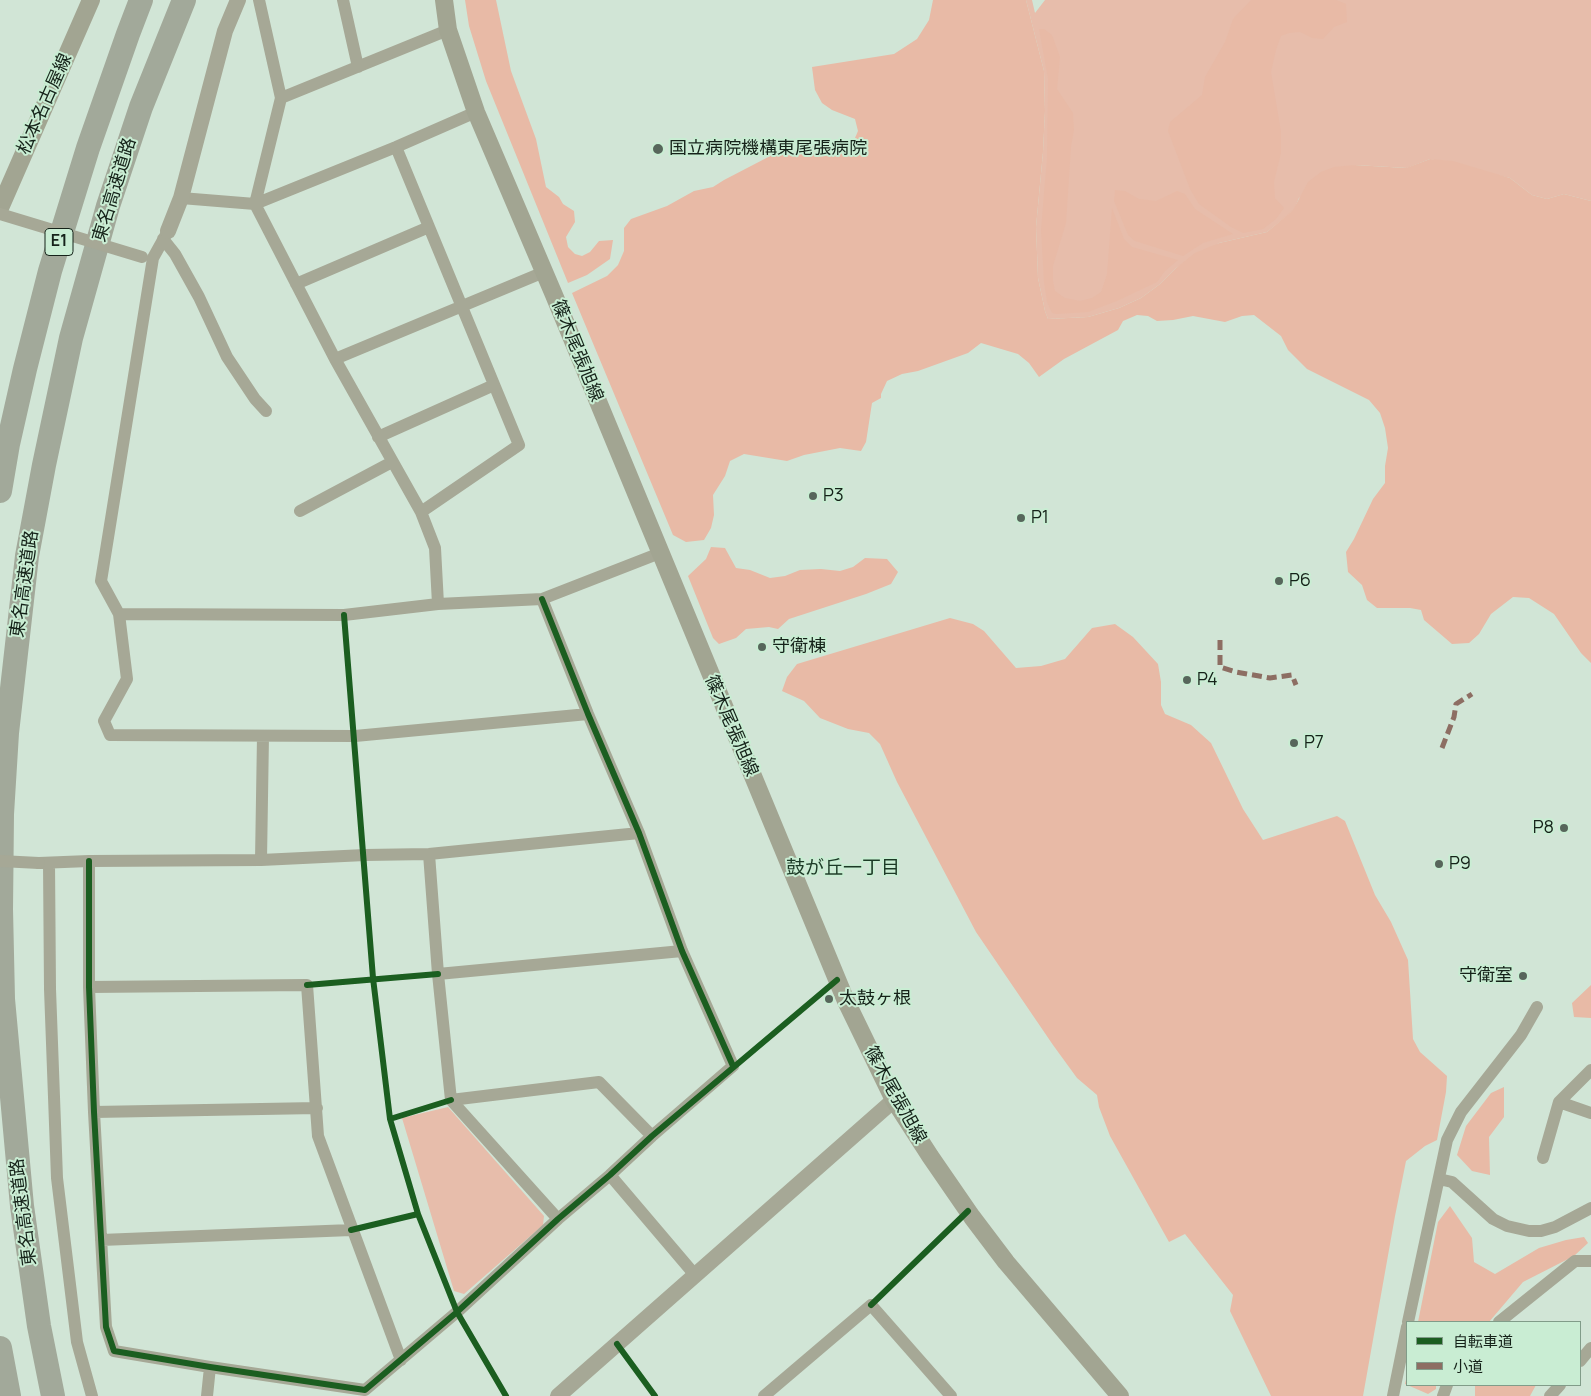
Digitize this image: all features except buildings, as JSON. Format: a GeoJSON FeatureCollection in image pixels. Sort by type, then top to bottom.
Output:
{"type":"FeatureCollection","features":[{"type":"Feature","properties":{"kind":"highway","name":"E1"},"geometry":{"type":"LineString","coordinates":[[0,491],[8,444],[25,369],[50,271],[88,148],[142,0]]}},
{"type":"Feature","properties":{"kind":"highway","name":"東名高速道路"},"geometry":{"type":"LineString","coordinates":[[53,1396],[39,1326],[22,1206],[3,999],[2,833],[8,733],[27,556],[71,338],[108,206],[141,107],[184,0]]}},
{"type":"Feature","properties":{"kind":"highway"},"geometry":{"type":"LineString","coordinates":[[0,1348],[9,1396]]}},
{"type":"Feature","properties":{"kind":"main road","name":"松本名古屋線"},"geometry":{"type":"LineString","coordinates":[[0,208],[90,0]]}},
{"type":"Feature","properties":{"kind":"main road","name":"篠木尾張旭線"},"geometry":{"type":"LineString","coordinates":[[444,0],[448,30],[476,112],[846,1001],[894,1100],[930,1156],[1006,1262],[1120,1396]]}},
{"type":"Feature","properties":{"kind":"street"},"geometry":{"type":"LineString","coordinates":[[238,0],[225,31],[181,198],[166,235],[147,258],[101,581],[119,614],[127,679],[104,721],[110,734],[355,736],[588,714]]}},
{"type":"Feature","properties":{"kind":"street"},"geometry":{"type":"LineString","coordinates":[[259,0],[281,98],[255,204],[334,359],[421,512],[435,548],[438,604]]}},
{"type":"Feature","properties":{"kind":"street"},"geometry":{"type":"LineString","coordinates":[[344,0],[358,67]]}},
{"type":"Feature","properties":{"kind":"street"},"geometry":{"type":"LineString","coordinates":[[281,98],[448,30]]}},
{"type":"Feature","properties":{"kind":"street"},"geometry":{"type":"LineString","coordinates":[[181,198],[255,204],[396,147],[476,112]]}},
{"type":"Feature","properties":{"kind":"street"},"geometry":{"type":"LineString","coordinates":[[396,147],[518,445],[421,512]]}},
{"type":"Feature","properties":{"kind":"street"},"geometry":{"type":"LineString","coordinates":[[0,214],[147,258]]}},
{"type":"Feature","properties":{"kind":"street"},"geometry":{"type":"LineString","coordinates":[[296,284],[429,227]]}},
{"type":"Feature","properties":{"kind":"street"},"geometry":{"type":"LineString","coordinates":[[166,235],[227,357],[255,399],[266,411]]}},
{"type":"Feature","properties":{"kind":"street"},"geometry":{"type":"LineString","coordinates":[[334,359],[544,272]]}},
{"type":"Feature","properties":{"kind":"street"},"geometry":{"type":"LineString","coordinates":[[378,437],[494,385]]}},
{"type":"Feature","properties":{"kind":"street"},"geometry":{"type":"LineString","coordinates":[[300,511],[392,462]]}},
{"type":"Feature","properties":{"kind":"street"},"geometry":{"type":"LineString","coordinates":[[119,614],[344,615],[438,604],[542,599],[660,553]]}},
{"type":"Feature","properties":{"kind":"street"},"geometry":{"type":"LineString","coordinates":[[89,861],[89,987],[94,1112],[106,1327],[114,1350],[210,1367],[365,1390],[457,1312],[558,1219],[610,1176],[652,1136],[733,1066],[682,951],[638,833],[542,599]]}},
{"type":"Feature","properties":{"kind":"street"},"geometry":{"type":"LineString","coordinates":[[261,860],[263,736]]}},
{"type":"Feature","properties":{"kind":"street"},"geometry":{"type":"LineString","coordinates":[[0,861],[44,863],[261,860],[430,854],[638,833]]}},
{"type":"Feature","properties":{"kind":"street"},"geometry":{"type":"LineString","coordinates":[[430,854],[438,974],[451,1100],[558,1219]]}},
{"type":"Feature","properties":{"kind":"street"},"geometry":{"type":"LineString","coordinates":[[44,863],[57,1178],[77,1342],[92,1396]]}},
{"type":"Feature","properties":{"kind":"street"},"geometry":{"type":"LineString","coordinates":[[438,974],[682,951]]}},
{"type":"Feature","properties":{"kind":"street"},"geometry":{"type":"LineString","coordinates":[[89,987],[307,985],[318,1136],[401,1360]]}},
{"type":"Feature","properties":{"kind":"street"},"geometry":{"type":"LineString","coordinates":[[1408,1321],[1447,1140],[1461,1112],[1521,1035],[1537,1007]]}},
{"type":"Feature","properties":{"kind":"street"},"geometry":{"type":"LineString","coordinates":[[1543,1158],[1559,1102],[1591,1070]]}},
{"type":"Feature","properties":{"kind":"street"},"geometry":{"type":"LineString","coordinates":[[451,1100],[599,1082],[652,1136]]}},
{"type":"Feature","properties":{"kind":"street"},"geometry":{"type":"LineString","coordinates":[[558,1396],[894,1100]]}},
{"type":"Feature","properties":{"kind":"street"},"geometry":{"type":"LineString","coordinates":[[1559,1102],[1591,1114]]}},
{"type":"Feature","properties":{"kind":"street"},"geometry":{"type":"LineString","coordinates":[[94,1112],[317,1108]]}},
{"type":"Feature","properties":{"kind":"street"},"geometry":{"type":"LineString","coordinates":[[610,1176],[695,1276]]}},
{"type":"Feature","properties":{"kind":"street"},"geometry":{"type":"LineString","coordinates":[[1439,1179],[1452,1182],[1493,1219],[1507,1226],[1529,1231],[1541,1231],[1555,1227],[1591,1208]]}},
{"type":"Feature","properties":{"kind":"street"},"geometry":{"type":"LineString","coordinates":[[101,1240],[352,1230]]}},
{"type":"Feature","properties":{"kind":"street"},"geometry":{"type":"LineString","coordinates":[[1500,1321],[1575,1261],[1591,1261]]}},
{"type":"Feature","properties":{"kind":"street"},"geometry":{"type":"LineString","coordinates":[[764,1396],[871,1305],[951,1396]]}},
{"type":"Feature","properties":{"kind":"street"},"geometry":{"type":"LineString","coordinates":[[1396,1395],[1406,1333]]}},
{"type":"Feature","properties":{"kind":"street"},"geometry":{"type":"LineString","coordinates":[[1581,1360],[1591,1348]]}},
{"type":"Feature","properties":{"kind":"street"},"geometry":{"type":"LineString","coordinates":[[207,1396],[210,1367]]}},
{"type":"Feature","properties":{"kind":"street"},"geometry":{"type":"LineString","coordinates":[[1550,1396],[1559,1386]]}},
{"type":"Feature","properties":{"kind":"shaded area"},"geometry":{"type":"Polygon","coordinates":[[[465,0],[496,0],[511,71],[536,139],[546,187],[559,197],[563,204],[574,211],[575,222],[566,237],[568,247],[575,254],[582,256],[590,252],[599,241],[613,240],[610,259],[587,275],[568,283],[486,81],[469,26],[465,0]]]}},
{"type":"Feature","properties":{"kind":"shaded area"},"geometry":{"type":"Polygon","coordinates":[[[933,0],[1026,0],[1044,71],[1043,152],[1036,227],[1038,278],[1048,319],[1088,317],[1119,308],[1141,298],[1195,253],[1219,243],[1267,232],[1293,210],[1308,182],[1321,172],[1334,167],[1355,165],[1406,168],[1430,159],[1453,161],[1510,178],[1532,195],[1547,199],[1564,194],[1591,201],[1591,663],[1581,653],[1554,614],[1529,598],[1513,597],[1491,614],[1479,634],[1469,643],[1452,644],[1424,620],[1421,610],[1377,608],[1367,600],[1362,585],[1348,572],[1346,552],[1373,499],[1385,483],[1388,448],[1385,428],[1380,413],[1369,400],[1307,369],[1288,350],[1281,336],[1254,315],[1242,316],[1225,322],[1193,316],[1157,321],[1148,316],[1137,315],[1123,321],[1118,330],[1064,359],[1039,377],[1029,363],[1018,354],[981,343],[968,353],[918,371],[902,374],[887,381],[881,398],[872,403],[866,442],[861,451],[840,448],[804,455],[787,461],[744,454],[730,461],[725,476],[713,495],[714,515],[711,528],[704,540],[686,542],[673,535],[572,293],[607,276],[618,265],[624,251],[624,228],[631,219],[667,206],[694,191],[713,187],[776,153],[794,152],[809,146],[834,146],[852,141],[858,131],[855,119],[832,110],[822,103],[815,90],[812,67],[894,54],[917,39],[929,20],[933,0]]]}},
{"type":"Feature","properties":{"kind":"shaded area"},"geometry":{"type":"Polygon","coordinates":[[[1026,0],[1032,0],[1035,13],[1045,0],[1591,0],[1591,201],[1564,194],[1547,199],[1532,195],[1510,178],[1430,159],[1407,168],[1355,165],[1299,198],[1294,210],[1267,232],[1219,243],[1176,268],[1160,284],[1141,298],[1119,308],[1088,317],[1048,319],[1038,278],[1036,227],[1043,152],[1044,71],[1026,0]]]}},
{"type":"Feature","properties":{"kind":"shaded area"},"geometry":{"type":"Polygon","coordinates":[[[1251,0],[1336,0],[1346,4],[1347,22],[1334,27],[1323,39],[1312,38],[1300,32],[1281,36],[1271,72],[1281,132],[1281,153],[1274,182],[1275,198],[1284,208],[1276,219],[1263,229],[1243,233],[1231,227],[1199,204],[1190,189],[1168,131],[1170,122],[1202,95],[1205,77],[1225,42],[1233,19],[1251,0]]]}},
{"type":"Feature","properties":{"kind":"shaded area"},"geometry":{"type":"Polygon","coordinates":[[[1039,29],[1044,29],[1052,35],[1060,57],[1057,89],[1073,113],[1074,130],[1071,147],[1066,223],[1053,266],[1055,291],[1065,298],[1080,301],[1092,298],[1101,292],[1107,274],[1112,208],[1124,239],[1132,247],[1178,260],[1165,271],[1157,282],[1088,312],[1052,313],[1047,302],[1041,230],[1047,157],[1048,79],[1039,29]]]}},
{"type":"Feature","properties":{"kind":"shaded area"},"geometry":{"type":"Polygon","coordinates":[[[1115,190],[1125,191],[1139,199],[1156,201],[1177,191],[1185,194],[1195,209],[1233,234],[1203,243],[1183,256],[1135,241],[1128,235],[1114,201],[1115,190]]]}},
{"type":"Feature","properties":{"kind":"shaded area"},"geometry":{"type":"Polygon","coordinates":[[[711,547],[725,548],[736,568],[750,570],[770,578],[785,576],[800,570],[821,569],[840,571],[853,567],[865,558],[887,559],[898,572],[891,584],[789,619],[778,629],[769,627],[746,629],[736,638],[719,644],[713,638],[688,576],[706,559],[711,547]]]}},
{"type":"Feature","properties":{"kind":"shaded area"},"geometry":{"type":"Polygon","coordinates":[[[950,618],[973,624],[984,631],[1016,668],[1041,666],[1065,659],[1092,628],[1115,624],[1133,637],[1158,664],[1161,682],[1161,705],[1165,714],[1191,725],[1211,743],[1243,809],[1263,840],[1337,816],[1345,821],[1375,895],[1391,922],[1408,960],[1413,1039],[1420,1052],[1447,1076],[1437,1140],[1425,1146],[1406,1161],[1363,1396],[1271,1396],[1230,1311],[1233,1295],[1185,1234],[1169,1242],[1110,1136],[1099,1107],[1097,1095],[1077,1078],[976,932],[897,782],[880,744],[869,733],[848,729],[820,718],[804,701],[782,691],[787,677],[797,664],[950,618]]]}},
{"type":"Feature","properties":{"kind":"shaded area"},"geometry":{"type":"Polygon","coordinates":[[[1591,985],[1591,1018],[1574,1017],[1572,1003],[1591,985]]]}},
{"type":"Feature","properties":{"kind":"shaded area"},"geometry":{"type":"Polygon","coordinates":[[[1504,1087],[1504,1117],[1489,1137],[1490,1175],[1472,1171],[1457,1155],[1466,1126],[1491,1093],[1504,1087]]]}},
{"type":"Feature","properties":{"kind":"shaded area"},"geometry":{"type":"Polygon","coordinates":[[[448,1107],[544,1216],[543,1225],[464,1294],[454,1291],[402,1118],[448,1107]]]}},
{"type":"Feature","properties":{"kind":"shaded area"},"geometry":{"type":"Polygon","coordinates":[[[1450,1206],[1472,1238],[1474,1262],[1495,1274],[1539,1248],[1584,1237],[1588,1243],[1574,1256],[1523,1282],[1490,1321],[1418,1321],[1438,1222],[1450,1206]]]}},
{"type":"Feature","properties":{"kind":"shaded area"},"geometry":{"type":"Polygon","coordinates":[[[1409,1386],[1436,1386],[1436,1389],[1428,1394],[1409,1386]]]}},
{"type":"Feature","properties":{"kind":"shaded area"},"geometry":{"type":"Polygon","coordinates":[[[1475,1386],[1535,1386],[1530,1396],[1475,1396],[1475,1386]]]}},
{"type":"Feature","properties":{"kind":"marked path"},"geometry":{"type":"LineString","coordinates":[[1220,640],[1220,667],[1270,678],[1292,675],[1296,685]]}},
{"type":"Feature","properties":{"kind":"marked path"},"geometry":{"type":"LineString","coordinates":[[1442,748],[1454,717],[1456,704],[1472,694]]}},
{"type":"Feature","properties":{"kind":"cycle path"},"geometry":{"type":"LineString","coordinates":[[542,599],[588,714],[639,833],[682,951],[733,1066]]}},
{"type":"Feature","properties":{"kind":"cycle path"},"geometry":{"type":"LineString","coordinates":[[344,615],[373,978],[390,1119],[418,1214],[457,1312],[506,1396]]}},
{"type":"Feature","properties":{"kind":"cycle path"},"geometry":{"type":"LineString","coordinates":[[89,861],[89,987],[106,1327],[114,1351],[210,1367],[365,1390],[457,1312],[652,1136],[837,980]]}},
{"type":"Feature","properties":{"kind":"cycle path"},"geometry":{"type":"LineString","coordinates":[[307,985],[438,974]]}},
{"type":"Feature","properties":{"kind":"cycle path"},"geometry":{"type":"LineString","coordinates":[[390,1119],[451,1100]]}},
{"type":"Feature","properties":{"kind":"cycle path"},"geometry":{"type":"LineString","coordinates":[[871,1305],[968,1211]]}},
{"type":"Feature","properties":{"kind":"cycle path"},"geometry":{"type":"LineString","coordinates":[[351,1230],[418,1214]]}},
{"type":"Feature","properties":{"kind":"cycle path"},"geometry":{"type":"LineString","coordinates":[[617,1344],[655,1396]]}},
{"type":"Feature","properties":{"kind":"place","name":"国立病院機構東尾張病院"},"geometry":{"type":"Point","coordinates":[658,149]}},
{"type":"Feature","properties":{"kind":"place","name":"P3"},"geometry":{"type":"Point","coordinates":[813,496]}},
{"type":"Feature","properties":{"kind":"place","name":"P1"},"geometry":{"type":"Point","coordinates":[1021,518]}},
{"type":"Feature","properties":{"kind":"place","name":"P6"},"geometry":{"type":"Point","coordinates":[1279,581]}},
{"type":"Feature","properties":{"kind":"place","name":"守衛棟"},"geometry":{"type":"Point","coordinates":[762,647]}},
{"type":"Feature","properties":{"kind":"place","name":"P4"},"geometry":{"type":"Point","coordinates":[1187,680]}},
{"type":"Feature","properties":{"kind":"place","name":"P7"},"geometry":{"type":"Point","coordinates":[1294,743]}},
{"type":"Feature","properties":{"kind":"place","name":"P8"},"geometry":{"type":"Point","coordinates":[1564,828]}},
{"type":"Feature","properties":{"kind":"place","name":"P9"},"geometry":{"type":"Point","coordinates":[1439,864]}},
{"type":"Feature","properties":{"kind":"place","name":"守衛室"},"geometry":{"type":"Point","coordinates":[1523,976]}},
{"type":"Feature","properties":{"kind":"place","name":"太鼓ヶ根"},"geometry":{"type":"Point","coordinates":[829,999]}},
{"type":"Feature","properties":{"kind":"district","name":"鼓が丘一丁目"},"geometry":{"type":"Point","coordinates":[843,869]}}]}
